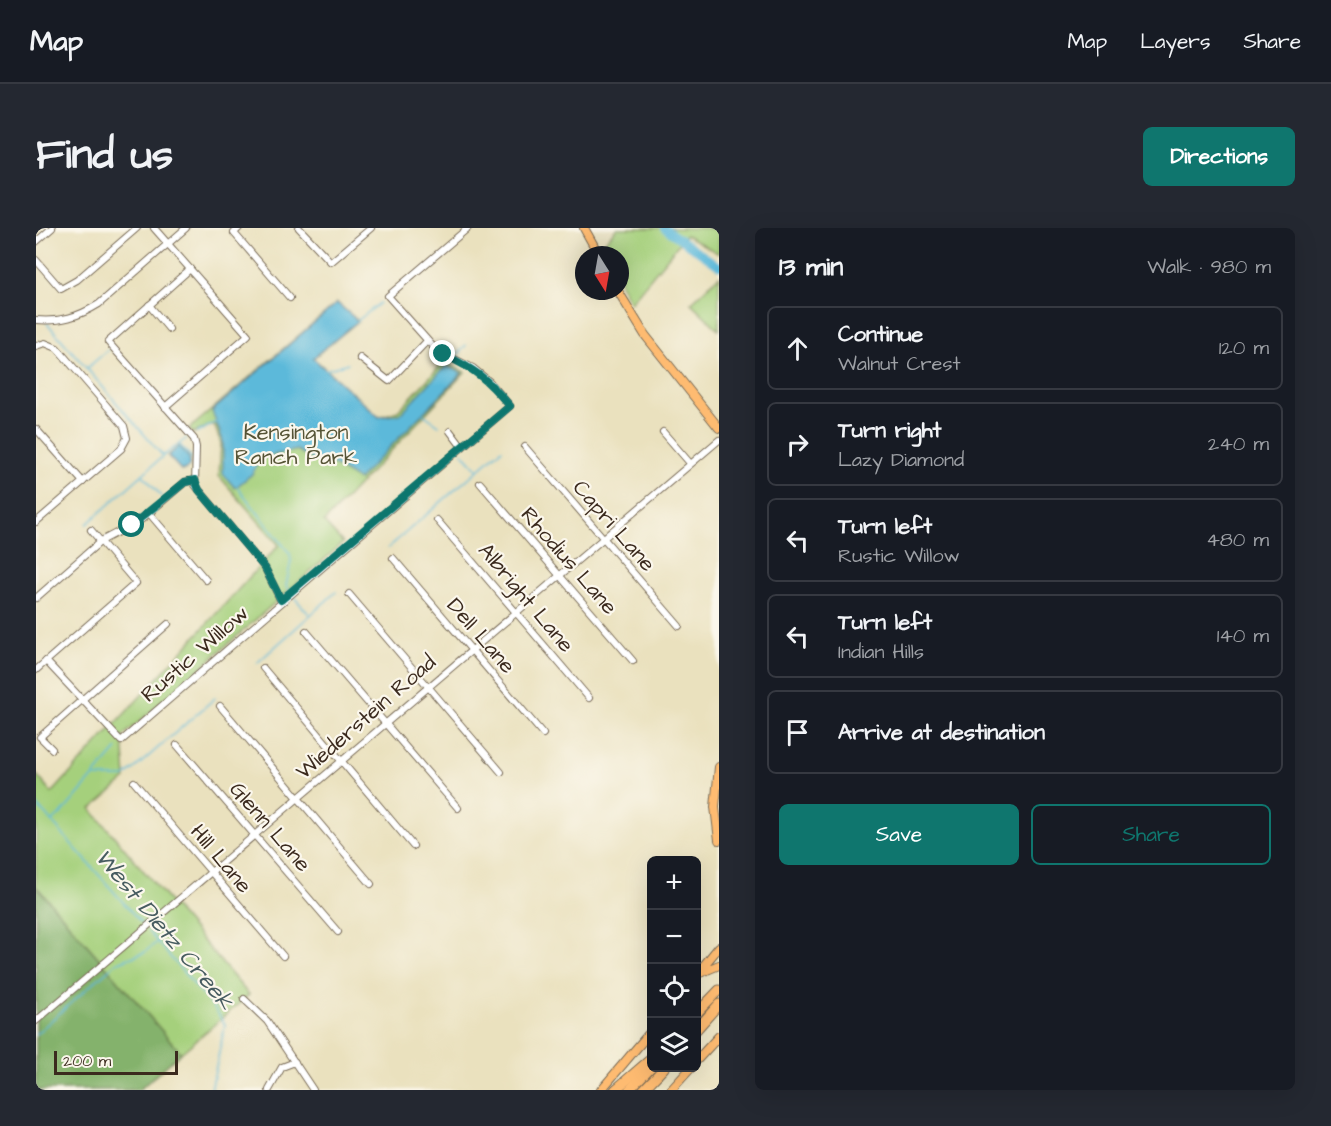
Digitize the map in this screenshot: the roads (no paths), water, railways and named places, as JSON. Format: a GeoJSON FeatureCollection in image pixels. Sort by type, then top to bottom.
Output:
{"type":"FeatureCollection","features":[{"type":"Feature","properties":{"kind":"highway"},"geometry":{"type":"LineString","coordinates":[[701,1009],[719,990]]}},
{"type":"Feature","properties":{"kind":"highway"},"geometry":{"type":"LineString","coordinates":[[701,1024],[719,1004]]}},
{"type":"Feature","properties":{"kind":"highway"},"geometry":{"type":"LineString","coordinates":[[615,1090],[647,1062]]}},
{"type":"Feature","properties":{"kind":"highway"},"geometry":{"type":"LineString","coordinates":[[629,1090],[647,1070]]}},
{"type":"Feature","properties":{"kind":"highway"},"geometry":{"type":"LineString","coordinates":[[643,1090],[660,1072]]}},
{"type":"Feature","properties":{"kind":"main road"},"geometry":{"type":"LineString","coordinates":[[584,228],[594,246]]}},
{"type":"Feature","properties":{"kind":"main road"},"geometry":{"type":"LineString","coordinates":[[624,300],[645,335],[719,428]]}},
{"type":"Feature","properties":{"kind":"main road"},"geometry":{"type":"LineString","coordinates":[[719,767],[715,807],[719,840]]}},
{"type":"Feature","properties":{"kind":"main road"},"geometry":{"type":"LineString","coordinates":[[701,969],[719,947]]}},
{"type":"Feature","properties":{"kind":"main road"},"geometry":{"type":"LineString","coordinates":[[701,973],[719,965]]}},
{"type":"Feature","properties":{"kind":"main road"},"geometry":{"type":"LineString","coordinates":[[602,1090],[647,1035]]}},
{"type":"Feature","properties":{"kind":"main road"},"geometry":{"type":"LineString","coordinates":[[701,1056],[719,1036]]}},
{"type":"Feature","properties":{"kind":"main road"},"geometry":{"type":"LineString","coordinates":[[670,1090],[687,1072]]}},
{"type":"Feature","properties":{"kind":"street"},"geometry":{"type":"LineString","coordinates":[[36,242],[52,228]]}},
{"type":"Feature","properties":{"kind":"street"},"geometry":{"type":"LineString","coordinates":[[36,260],[61,289],[77,280],[137,228]]}},
{"type":"Feature","properties":{"kind":"street"},"geometry":{"type":"LineString","coordinates":[[154,228],[248,335],[165,407]]}},
{"type":"Feature","properties":{"kind":"street"},"geometry":{"type":"LineString","coordinates":[[36,320],[54,321],[72,318],[99,304],[186,228]]}},
{"type":"Feature","properties":{"kind":"street"},"geometry":{"type":"LineString","coordinates":[[299,228],[331,262],[371,228]]}},
{"type":"Feature","properties":{"kind":"street"},"geometry":{"type":"LineString","coordinates":[[360,358],[389,381],[427,341],[388,296],[468,228]]}},
{"type":"Feature","properties":{"kind":"street"},"geometry":{"type":"LineString","coordinates":[[236,230],[290,298]]}},
{"type":"Feature","properties":{"kind":"street"},"geometry":{"type":"LineString","coordinates":[[190,269],[108,342],[195,443],[195,480],[199,490],[265,568],[281,600]]}},
{"type":"Feature","properties":{"kind":"street"},"geometry":{"type":"LineString","coordinates":[[149,305],[169,329]]}},
{"type":"Feature","properties":{"kind":"street","name":"Rustic Willow"},"geometry":{"type":"LineString","coordinates":[[82,701],[121,741],[281,600],[510,406],[490,382],[473,368],[443,354],[427,341]]}},
{"type":"Feature","properties":{"kind":"street"},"geometry":{"type":"LineString","coordinates":[[36,346],[45,343],[57,348],[124,426],[127,438],[121,449],[39,520],[36,512]]}},
{"type":"Feature","properties":{"kind":"street"},"geometry":{"type":"LineString","coordinates":[[36,429],[82,482]]}},
{"type":"Feature","properties":{"kind":"street"},"geometry":{"type":"LineString","coordinates":[[450,431],[462,447]]}},
{"type":"Feature","properties":{"kind":"street"},"geometry":{"type":"LineString","coordinates":[[663,432],[689,462]]}},
{"type":"Feature","properties":{"kind":"street","name":"Wiederstein Road"},"geometry":{"type":"LineString","coordinates":[[36,1021],[689,462],[719,440]]}},
{"type":"Feature","properties":{"kind":"street","name":"Capri Lane"},"geometry":{"type":"LineString","coordinates":[[525,447],[679,626]]}},
{"type":"Feature","properties":{"kind":"street"},"geometry":{"type":"LineString","coordinates":[[36,598],[101,541],[132,525],[185,482],[195,480]]}},
{"type":"Feature","properties":{"kind":"street","name":"Rhodius Lane"},"geometry":{"type":"LineString","coordinates":[[480,483],[633,661]]}},
{"type":"Feature","properties":{"kind":"street"},"geometry":{"type":"LineString","coordinates":[[149,513],[206,580]]}},
{"type":"Feature","properties":{"kind":"street","name":"Albright Lane"},"geometry":{"type":"LineString","coordinates":[[437,520],[589,698]]}},
{"type":"Feature","properties":{"kind":"street"},"geometry":{"type":"LineString","coordinates":[[36,670],[136,583],[91,530]]}},
{"type":"Feature","properties":{"kind":"street","name":"Dell Lane"},"geometry":{"type":"LineString","coordinates":[[393,558],[543,734]]}},
{"type":"Feature","properties":{"kind":"street"},"geometry":{"type":"LineString","coordinates":[[350,594],[501,772]]}},
{"type":"Feature","properties":{"kind":"street"},"geometry":{"type":"LineString","coordinates":[[52,749],[40,737],[168,624]]}},
{"type":"Feature","properties":{"kind":"street"},"geometry":{"type":"LineString","coordinates":[[306,631],[458,808]]}},
{"type":"Feature","properties":{"kind":"street"},"geometry":{"type":"LineString","coordinates":[[46,661],[82,701]]}},
{"type":"Feature","properties":{"kind":"street"},"geometry":{"type":"LineString","coordinates":[[262,668],[413,846]]}},
{"type":"Feature","properties":{"kind":"street"},"geometry":{"type":"LineString","coordinates":[[220,706],[371,884]]}},
{"type":"Feature","properties":{"kind":"street","name":"Glenn Lane"},"geometry":{"type":"LineString","coordinates":[[177,745],[338,932]]}},
{"type":"Feature","properties":{"kind":"street","name":"Hill Lane"},"geometry":{"type":"LineString","coordinates":[[135,782],[283,956]]}},
{"type":"Feature","properties":{"kind":"street"},"geometry":{"type":"LineString","coordinates":[[244,999],[267,1022],[313,1090]]}},
{"type":"Feature","properties":{"kind":"street"},"geometry":{"type":"LineString","coordinates":[[269,1090],[282,1067],[295,1062]]}},
{"type":"Feature","properties":{"kind":"water"},"geometry":{"type":"Polygon","coordinates":[[[337,303],[358,321],[313,358],[379,417],[400,414],[446,366],[462,373],[358,480],[327,461],[313,460],[297,450],[260,458],[252,474],[235,488],[223,474],[223,441],[212,411],[337,303]]]}},
{"type":"Feature","properties":{"kind":"water"},"geometry":{"type":"Polygon","coordinates":[[[179,446],[190,459],[189,467],[182,471],[168,456],[179,446]]]}},
{"type":"Feature","properties":{"kind":"waterway"},"geometry":{"type":"LineString","coordinates":[[664,228],[719,266]]}},
{"type":"Feature","properties":{"kind":"waterway"},"geometry":{"type":"LineString","coordinates":[[357,321],[380,303]]}},
{"type":"Feature","properties":{"kind":"waterway"},"geometry":{"type":"LineString","coordinates":[[47,323],[163,456],[187,438]]}},
{"type":"Feature","properties":{"kind":"waterway"},"geometry":{"type":"LineString","coordinates":[[458,354],[466,345]]}},
{"type":"Feature","properties":{"kind":"waterway"},"geometry":{"type":"LineString","coordinates":[[86,369],[108,350]]}},
{"type":"Feature","properties":{"kind":"waterway"},"geometry":{"type":"LineString","coordinates":[[326,370],[348,363]]}},
{"type":"Feature","properties":{"kind":"waterway"},"geometry":{"type":"LineString","coordinates":[[423,414],[439,425]]}},
{"type":"Feature","properties":{"kind":"waterway"},"geometry":{"type":"LineString","coordinates":[[197,433],[216,422]]}},
{"type":"Feature","properties":{"kind":"waterway"},"geometry":{"type":"LineString","coordinates":[[179,444],[192,458]]}},
{"type":"Feature","properties":{"kind":"waterway"},"geometry":{"type":"LineString","coordinates":[[388,548],[502,449]]}},
{"type":"Feature","properties":{"kind":"waterway"},"geometry":{"type":"LineString","coordinates":[[462,452],[478,470]]}},
{"type":"Feature","properties":{"kind":"waterway"},"geometry":{"type":"LineString","coordinates":[[87,524],[162,457]]}},
{"type":"Feature","properties":{"kind":"waterway"},"geometry":{"type":"LineString","coordinates":[[143,475],[162,497]]}},
{"type":"Feature","properties":{"kind":"waterway"},"geometry":{"type":"LineString","coordinates":[[236,485],[290,554],[291,561],[286,586],[289,590]]}},
{"type":"Feature","properties":{"kind":"waterway"},"geometry":{"type":"LineString","coordinates":[[257,663],[336,592]]}},
{"type":"Feature","properties":{"kind":"waterway"},"geometry":{"type":"LineString","coordinates":[[293,596],[309,614]]}},
{"type":"Feature","properties":{"kind":"waterway"},"geometry":{"type":"LineString","coordinates":[[94,777],[125,777],[215,698]]}},
{"type":"Feature","properties":{"kind":"waterway"},"geometry":{"type":"LineString","coordinates":[[52,822],[117,749]]}},
{"type":"Feature","properties":{"kind":"waterway","name":"West Dietz Creek"},"geometry":{"type":"LineString","coordinates":[[36,804],[145,927]]}},
{"type":"Feature","properties":{"kind":"waterway","name":"West Dietz Creek"},"geometry":{"type":"LineString","coordinates":[[148,931],[215,1009],[225,1025],[211,1090]]}},
{"type":"Feature","properties":{"kind":"waterway"},"geometry":{"type":"LineString","coordinates":[[36,1034],[116,963],[145,952],[158,941]]}},
{"type":"Feature","properties":{"kind":"park label","name":"Kensington Ranch Park"},"geometry":{"type":"Point","coordinates":[296,444]}}]}
